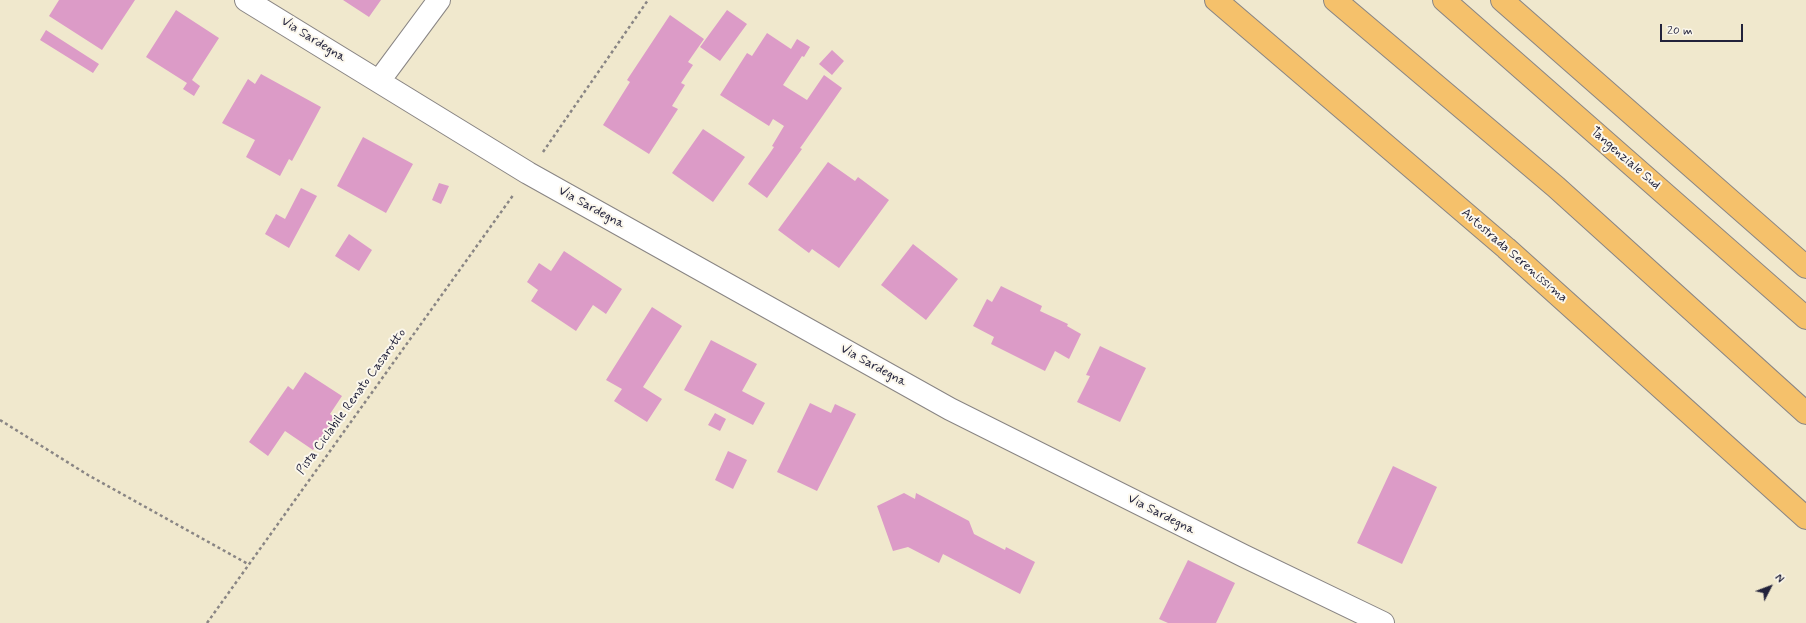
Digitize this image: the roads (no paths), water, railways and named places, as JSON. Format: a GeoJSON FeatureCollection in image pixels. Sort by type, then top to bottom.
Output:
{"type":"FeatureCollection","features":[{"type":"Feature","properties":{"kind":"highway","name":"Autostrada Serenissima"},"geometry":{"type":"LineString","coordinates":[[1216,0],[1506,248],[1806,518]]}},
{"type":"Feature","properties":{"kind":"highway"},"geometry":{"type":"LineString","coordinates":[[1335,0],[1556,187],[1806,413]]}},
{"type":"Feature","properties":{"kind":"highway","name":"Tangenziale Sud"},"geometry":{"type":"LineString","coordinates":[[1444,0],[1806,318]]}},
{"type":"Feature","properties":{"kind":"highway"},"geometry":{"type":"LineString","coordinates":[[1502,0],[1806,268]]}},
{"type":"Feature","properties":{"kind":"street","name":"Via Sardegna"},"geometry":{"type":"LineString","coordinates":[[246,0],[528,173],[950,409],[1244,556],[1383,623]]}},
{"type":"Feature","properties":{"kind":"street"},"geometry":{"type":"LineString","coordinates":[[379,81],[439,0]]}}]}
